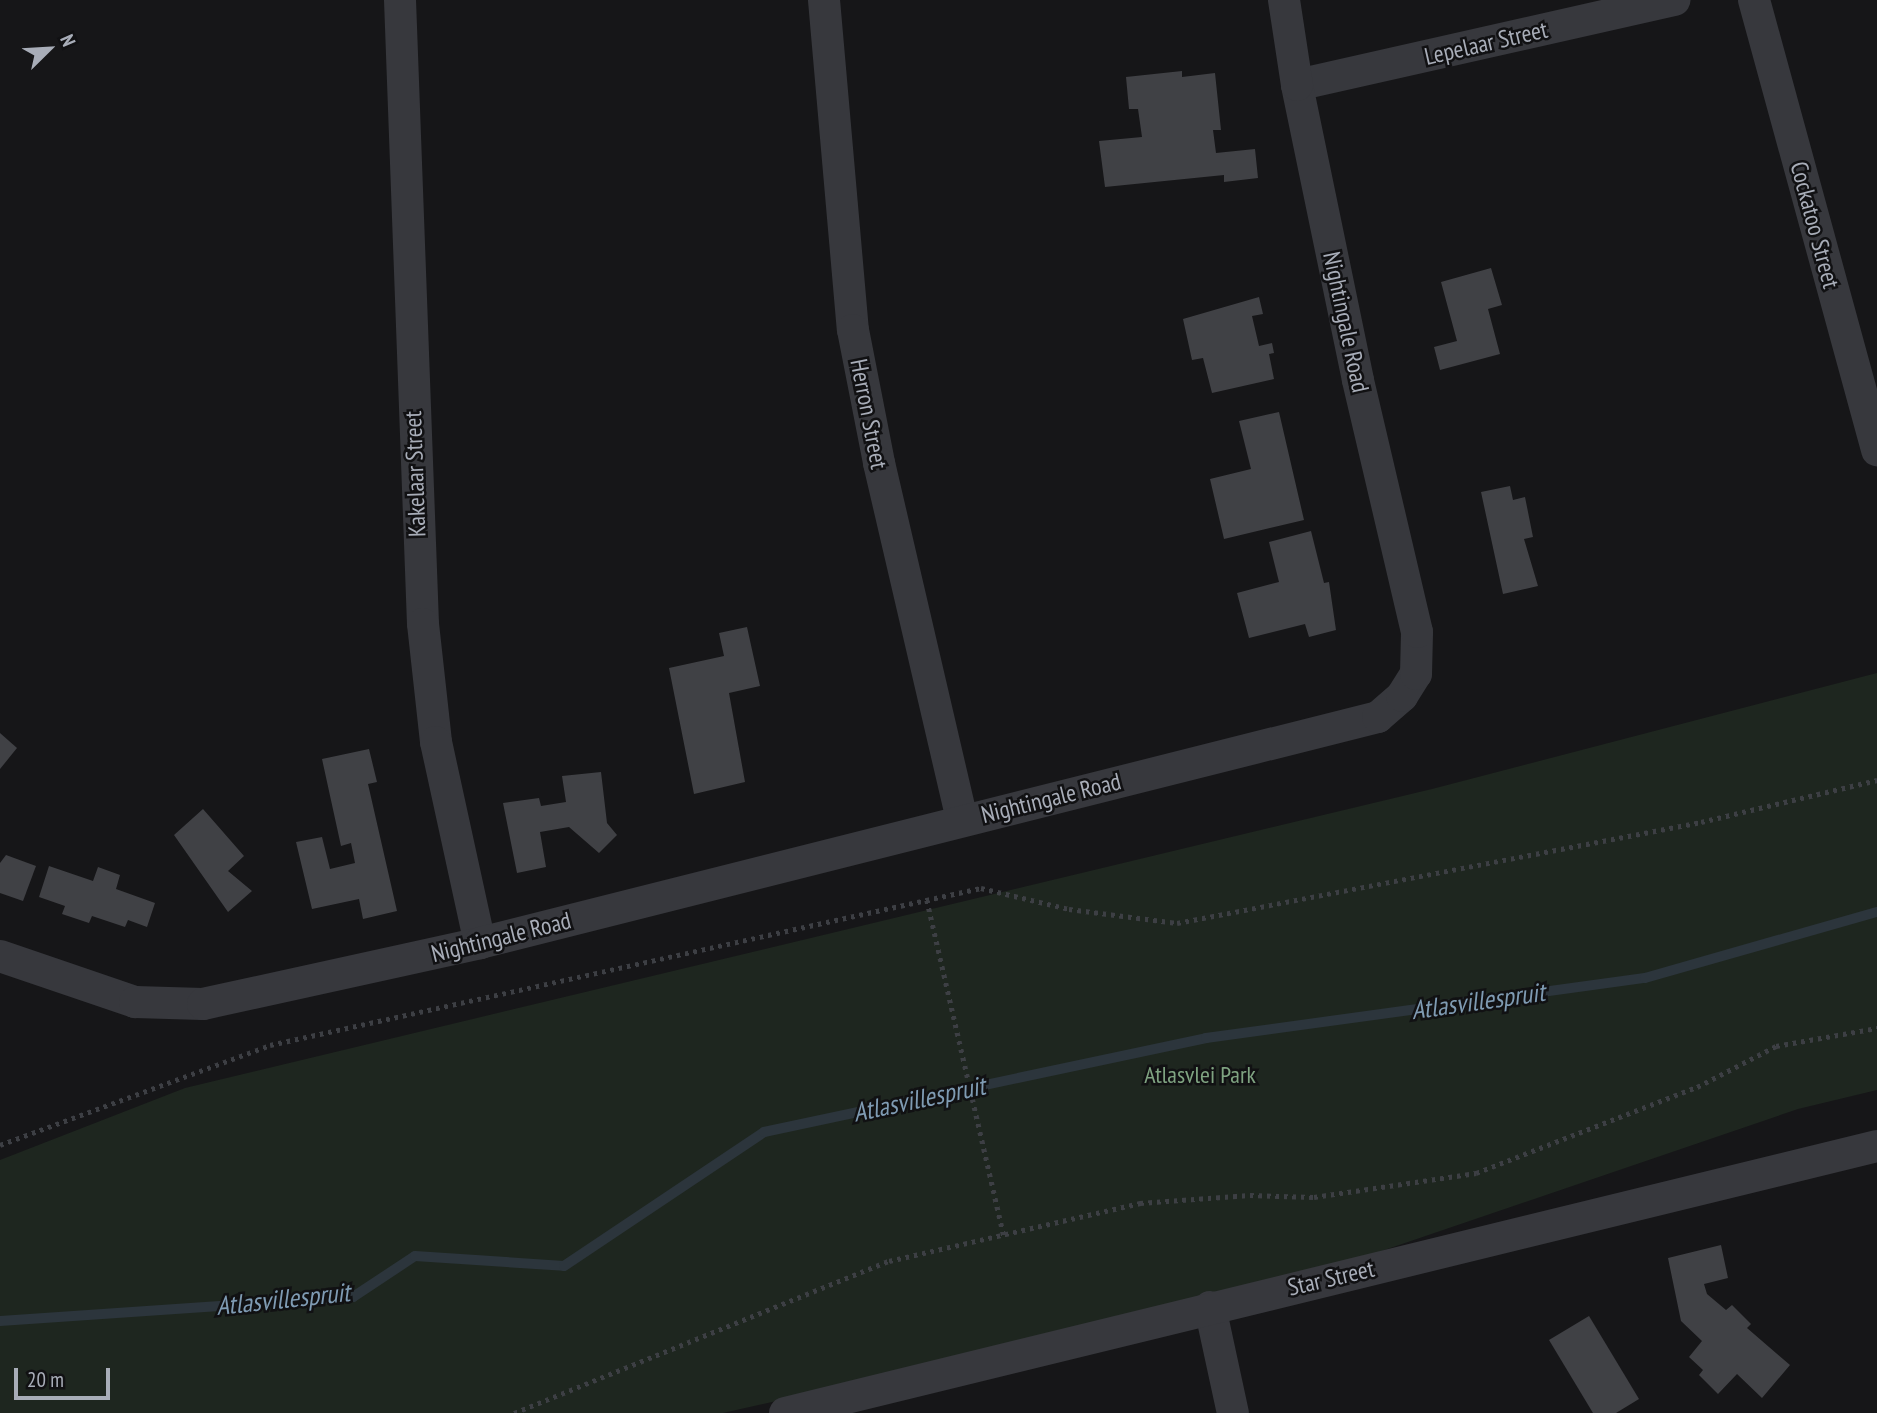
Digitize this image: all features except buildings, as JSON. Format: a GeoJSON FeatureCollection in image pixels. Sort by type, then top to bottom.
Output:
{"type":"FeatureCollection","features":[{"type":"Feature","properties":{"kind":"street","name":"Kakelaar Street"},"geometry":{"type":"LineString","coordinates":[[400,0],[424,624],[436,742],[480,943]]}},
{"type":"Feature","properties":{"kind":"street","name":"Herron Street"},"geometry":{"type":"LineString","coordinates":[[824,0],[853,330],[878,463],[962,820]]}},
{"type":"Feature","properties":{"kind":"street","name":"Nightingale Road"},"geometry":{"type":"LineString","coordinates":[[0,956],[135,1002],[203,1004],[480,943],[962,820],[1355,726],[1394,705],[1416,674],[1417,632],[1358,380],[1297,85],[1284,0]]}},
{"type":"Feature","properties":{"kind":"street","name":"Lepelaar Street"},"geometry":{"type":"LineString","coordinates":[[1297,85],[1675,0]]}},
{"type":"Feature","properties":{"kind":"street","name":"Cockatoo Street"},"geometry":{"type":"LineString","coordinates":[[1754,0],[1877,451]]}},
{"type":"Feature","properties":{"kind":"street","name":"Star Street"},"geometry":{"type":"LineString","coordinates":[[785,1413],[1877,1146]]}},
{"type":"Feature","properties":{"kind":"street"},"geometry":{"type":"LineString","coordinates":[[1210,1307],[1233,1413]]}},
{"type":"Feature","properties":{"kind":"path"},"geometry":{"type":"LineString","coordinates":[[0,1145],[270,1045],[981,888],[1069,909],[1177,923],[1701,822],[1877,780]]}},
{"type":"Feature","properties":{"kind":"path"},"geometry":{"type":"LineString","coordinates":[[927,900],[937,957],[1004,1235]]}},
{"type":"Feature","properties":{"kind":"path"},"geometry":{"type":"LineString","coordinates":[[514,1413],[641,1366],[889,1261],[1140,1203],[1250,1195],[1314,1197],[1476,1172],[1697,1087],[1776,1046],[1877,1028]]}},
{"type":"Feature","properties":{"kind":"green space","name":"Atlasvlei Park"},"geometry":{"type":"Polygon","coordinates":[[[1877,673],[1877,1090],[1798,1109],[1273,1288],[723,1413],[0,1413],[0,1160],[185,1088],[1432,789],[1877,673]]]}},
{"type":"Feature","properties":{"kind":"waterway","name":"Atlasvillespruit"},"geometry":{"type":"LineString","coordinates":[[0,1321],[353,1297],[415,1256],[564,1266],[764,1132],[1206,1038],[1645,978],[1877,912]]}}]}
